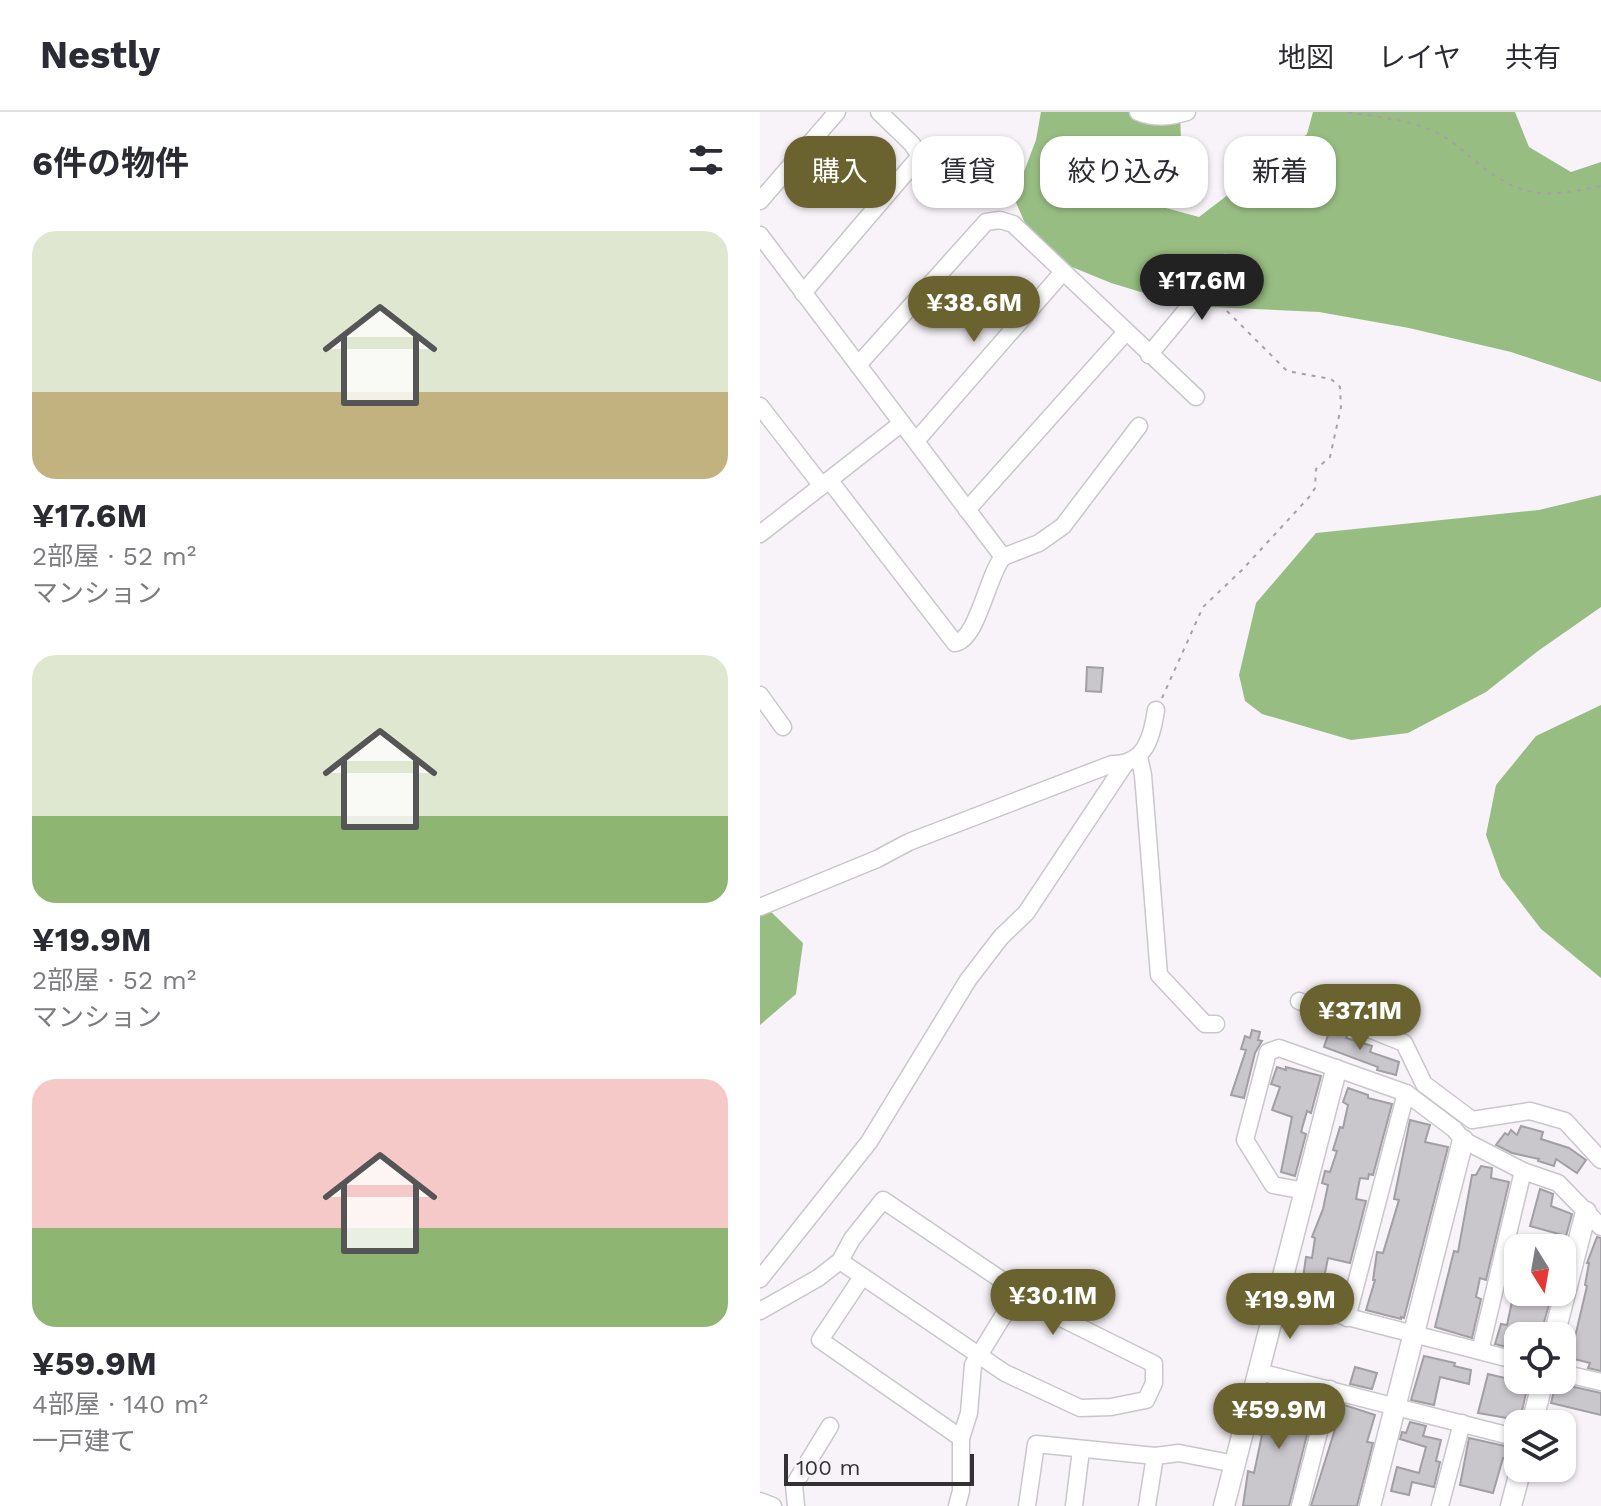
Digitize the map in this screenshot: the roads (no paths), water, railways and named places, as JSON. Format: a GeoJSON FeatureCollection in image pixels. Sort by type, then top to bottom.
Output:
{"type":"FeatureCollection","features":[{"type":"Feature","properties":{"kind":"street"},"geometry":{"type":"LineString","coordinates":[[760,201],[837,112]]}},
{"type":"Feature","properties":{"kind":"street"},"geometry":{"type":"LineString","coordinates":[[803,293],[920,156],[879,112]]}},
{"type":"Feature","properties":{"kind":"street"},"geometry":{"type":"LineString","coordinates":[[1138,112],[1170,117],[1187,112]]}},
{"type":"Feature","properties":{"kind":"street"},"geometry":{"type":"LineString","coordinates":[[858,365],[986,222],[1000,220],[1013,224],[1196,397]]}},
{"type":"Feature","properties":{"kind":"street"},"geometry":{"type":"LineString","coordinates":[[760,235],[1003,557]]}},
{"type":"Feature","properties":{"kind":"street"},"geometry":{"type":"LineString","coordinates":[[1149,355],[1225,263]]}},
{"type":"Feature","properties":{"kind":"street"},"geometry":{"type":"LineString","coordinates":[[916,441],[1062,273]]}},
{"type":"Feature","properties":{"kind":"street"},"geometry":{"type":"LineString","coordinates":[[967,510],[1126,332]]}},
{"type":"Feature","properties":{"kind":"street"},"geometry":{"type":"LineString","coordinates":[[760,406],[955,643],[965,639],[972,628],[989,580],[1003,557],[1039,543],[1063,526],[1139,426]]}},
{"type":"Feature","properties":{"kind":"street"},"geometry":{"type":"LineString","coordinates":[[760,534],[902,423]]}},
{"type":"Feature","properties":{"kind":"street"},"geometry":{"type":"LineString","coordinates":[[760,695],[783,727]]}},
{"type":"Feature","properties":{"kind":"street"},"geometry":{"type":"LineString","coordinates":[[760,1279],[869,1142],[968,980],[1001,937],[1026,913],[1152,731],[1156,710]]}},
{"type":"Feature","properties":{"kind":"street"},"geometry":{"type":"LineString","coordinates":[[760,907],[877,859],[909,842],[1112,764],[1132,760]]}},
{"type":"Feature","properties":{"kind":"street"},"geometry":{"type":"LineString","coordinates":[[1132,760],[1143,775],[1159,975],[1205,1024],[1216,1024]]}},
{"type":"Feature","properties":{"kind":"street"},"geometry":{"type":"LineString","coordinates":[[1299,1001],[1404,1043],[1424,1084],[1472,1120],[1530,1111],[1565,1121],[1601,1160]]}},
{"type":"Feature","properties":{"kind":"street"},"geometry":{"type":"LineString","coordinates":[[1305,1191],[1273,1185],[1245,1140],[1268,1052],[1279,1048],[1406,1093],[1454,1129],[1463,1140],[1523,1171],[1558,1183],[1601,1227]]}},
{"type":"Feature","properties":{"kind":"street"},"geometry":{"type":"LineString","coordinates":[[1224,1506],[1336,1070]]}},
{"type":"Feature","properties":{"kind":"street"},"geometry":{"type":"LineString","coordinates":[[1347,1318],[1406,1093]]}},
{"type":"Feature","properties":{"kind":"street"},"geometry":{"type":"LineString","coordinates":[[1370,1506],[1463,1140]]}},
{"type":"Feature","properties":{"kind":"street"},"geometry":{"type":"LineString","coordinates":[[1480,1351],[1523,1171]]}},
{"type":"Feature","properties":{"kind":"street"},"geometry":{"type":"LineString","coordinates":[[760,1311],[818,1278],[840,1261],[852,1239],[883,1200],[1049,1312],[1154,1364],[1154,1383],[1146,1400],[1111,1407],[1080,1408],[1005,1373],[840,1261]]}},
{"type":"Feature","properties":{"kind":"street"},"geometry":{"type":"LineString","coordinates":[[1558,1322],[1586,1212]]}},
{"type":"Feature","properties":{"kind":"street"},"geometry":{"type":"LineString","coordinates":[[862,1277],[820,1340],[961,1438]]}},
{"type":"Feature","properties":{"kind":"street"},"geometry":{"type":"LineString","coordinates":[[957,1506],[961,1491],[961,1438],[969,1413],[973,1365],[1018,1292]]}},
{"type":"Feature","properties":{"kind":"street"},"geometry":{"type":"LineString","coordinates":[[1278,1299],[1504,1357]]}},
{"type":"Feature","properties":{"kind":"street"},"geometry":{"type":"LineString","coordinates":[[1259,1372],[1504,1434]]}},
{"type":"Feature","properties":{"kind":"street"},"geometry":{"type":"LineString","coordinates":[[1576,1376],[1601,1382]]}},
{"type":"Feature","properties":{"kind":"street"},"geometry":{"type":"LineString","coordinates":[[1300,1506],[1330,1389]]}},
{"type":"Feature","properties":{"kind":"street"},"geometry":{"type":"LineString","coordinates":[[1440,1506],[1462,1423]]}},
{"type":"Feature","properties":{"kind":"street"},"geometry":{"type":"LineString","coordinates":[[796,1506],[794,1485],[830,1426]]}},
{"type":"Feature","properties":{"kind":"street"},"geometry":{"type":"LineString","coordinates":[[1027,1506],[1036,1444],[1155,1456],[1179,1453],[1235,1464]]}},
{"type":"Feature","properties":{"kind":"street"},"geometry":{"type":"LineString","coordinates":[[1074,1506],[1081,1450]]}},
{"type":"Feature","properties":{"kind":"street"},"geometry":{"type":"LineString","coordinates":[[1147,1506],[1155,1456]]}},
{"type":"Feature","properties":{"kind":"street"},"geometry":{"type":"LineString","coordinates":[[1511,1506],[1517,1482]]}},
{"type":"Feature","properties":{"kind":"street"},"geometry":{"type":"LineString","coordinates":[[760,1501],[773,1506]]}}]}
